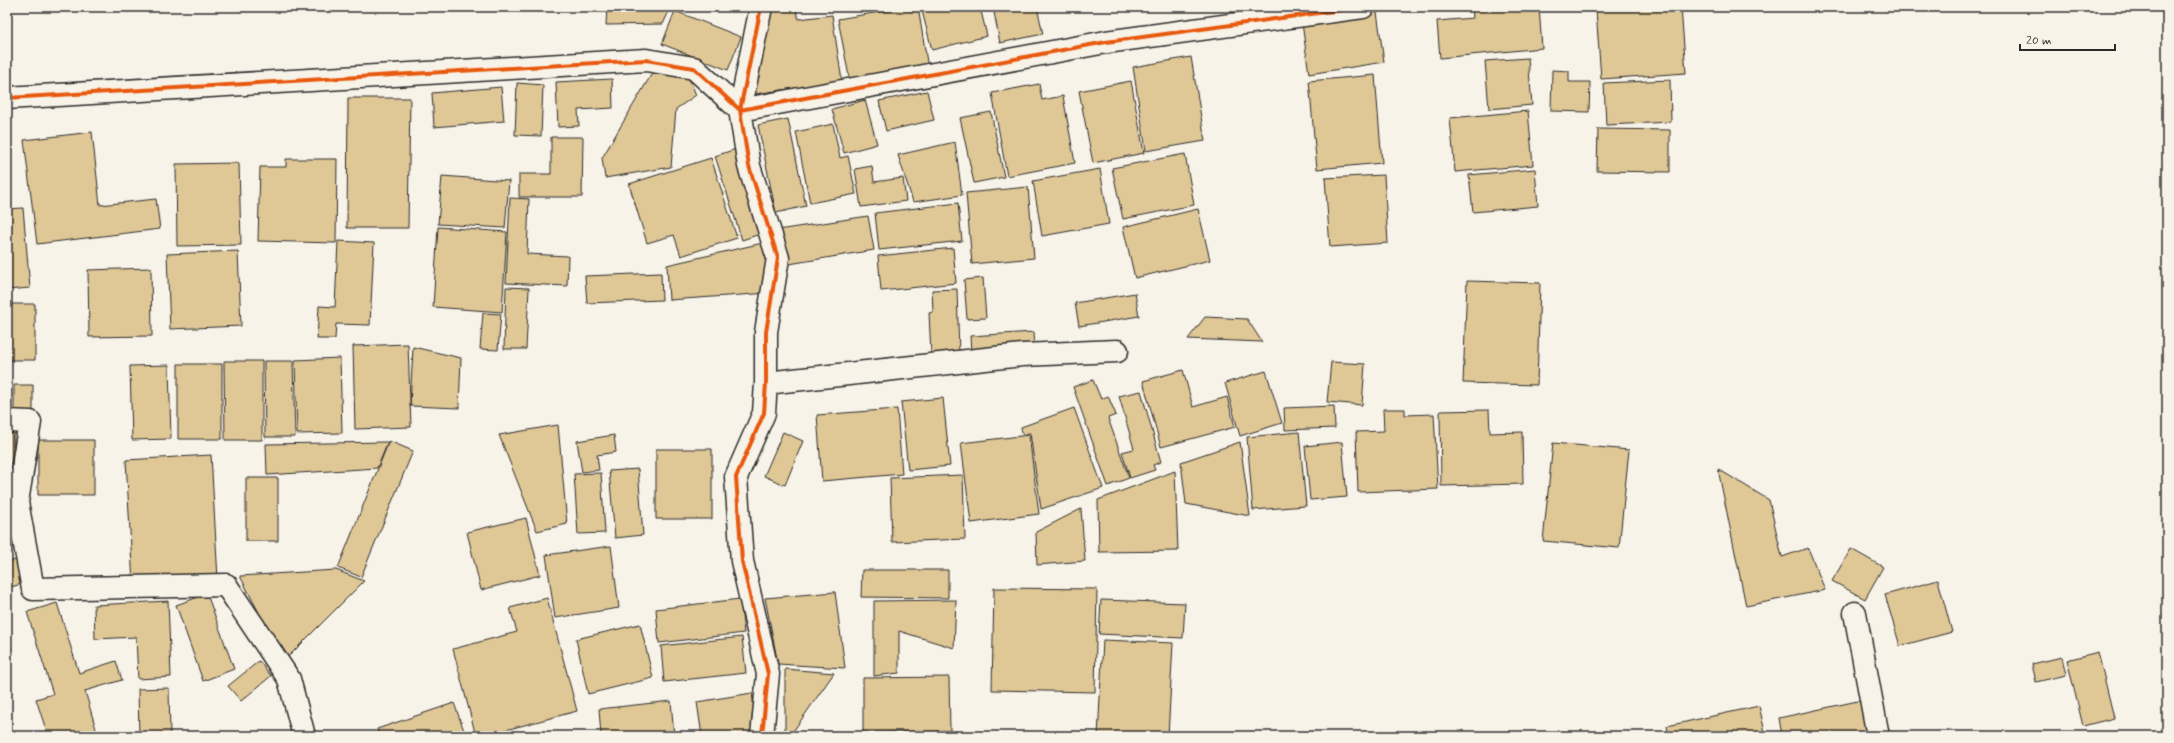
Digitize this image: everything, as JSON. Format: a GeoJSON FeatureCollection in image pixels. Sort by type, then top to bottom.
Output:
{"type":"FeatureCollection","features":[{"type":"Feature","properties":{"kind":"street"},"geometry":{"type":"LineString","coordinates":[[761,7],[740,110],[749,166],[778,258],[766,332],[766,383],[764,413],[736,477],[742,561],[768,674],[762,736]]}},
{"type":"Feature","properties":{"kind":"street"},"geometry":{"type":"LineString","coordinates":[[740,110],[1106,42],[1363,7]]}},
{"type":"Feature","properties":{"kind":"street"},"geometry":{"type":"LineString","coordinates":[[7,98],[646,60],[694,68],[740,110]]}},
{"type":"Feature","properties":{"kind":"street"},"geometry":{"type":"LineString","coordinates":[[766,383],[1022,355],[1118,351]]}},
{"type":"Feature","properties":{"kind":"street"},"geometry":{"type":"LineString","coordinates":[[7,421],[30,422],[17,502],[33,589],[226,585],[289,679],[304,736]]}},
{"type":"Feature","properties":{"kind":"street"},"geometry":{"type":"LineString","coordinates":[[1855,613],[1878,736]]}},
{"type":"Feature","properties":{"kind":"building"},"geometry":{"type":"Polygon","coordinates":[[[607,7],[671,7],[663,24],[606,25],[607,7]]]}},
{"type":"Feature","properties":{"kind":"building"},"geometry":{"type":"Polygon","coordinates":[[[795,7],[799,19],[832,15],[842,81],[748,95],[770,8],[795,7]]]}},
{"type":"Feature","properties":{"kind":"building"},"geometry":{"type":"Polygon","coordinates":[[[909,7],[918,7],[928,68],[850,82],[838,19],[909,7]]]}},
{"type":"Feature","properties":{"kind":"building"},"geometry":{"type":"Polygon","coordinates":[[[921,7],[980,7],[987,36],[932,50],[921,7]]]}},
{"type":"Feature","properties":{"kind":"building"},"geometry":{"type":"Polygon","coordinates":[[[993,7],[1037,7],[1043,34],[1000,43],[993,7]]]}},
{"type":"Feature","properties":{"kind":"building"},"geometry":{"type":"Polygon","coordinates":[[[1472,7],[1539,7],[1542,48],[1440,58],[1437,21],[1473,18],[1472,7]]]}},
{"type":"Feature","properties":{"kind":"building"},"geometry":{"type":"Polygon","coordinates":[[[1633,7],[1681,7],[1686,73],[1601,79],[1596,10],[1633,7]]]}},
{"type":"Feature","properties":{"kind":"building"},"geometry":{"type":"Polygon","coordinates":[[[675,11],[741,37],[728,70],[662,44],[675,11]]]}},
{"type":"Feature","properties":{"kind":"building"},"geometry":{"type":"Polygon","coordinates":[[[1377,12],[1384,62],[1309,74],[1302,23],[1377,12]]]}},
{"type":"Feature","properties":{"kind":"building"},"geometry":{"type":"Polygon","coordinates":[[[1191,57],[1205,141],[1146,151],[1133,67],[1191,57]]]}},
{"type":"Feature","properties":{"kind":"building"},"geometry":{"type":"Polygon","coordinates":[[[1528,58],[1532,105],[1489,109],[1485,61],[1528,58]]]}},
{"type":"Feature","properties":{"kind":"building"},"geometry":{"type":"Polygon","coordinates":[[[654,70],[688,76],[696,95],[676,109],[671,167],[605,178],[602,158],[654,70]]]}},
{"type":"Feature","properties":{"kind":"building"},"geometry":{"type":"Polygon","coordinates":[[[1552,70],[1569,71],[1569,82],[1590,82],[1589,112],[1551,111],[1552,70]]]}},
{"type":"Feature","properties":{"kind":"building"},"geometry":{"type":"Polygon","coordinates":[[[1375,75],[1382,163],[1317,169],[1309,81],[1375,75]]]}},
{"type":"Feature","properties":{"kind":"building"},"geometry":{"type":"Polygon","coordinates":[[[612,79],[613,108],[578,110],[579,126],[558,127],[556,82],[612,79]]]}},
{"type":"Feature","properties":{"kind":"building"},"geometry":{"type":"Polygon","coordinates":[[[1670,80],[1671,122],[1606,125],[1604,83],[1670,80]]]}},
{"type":"Feature","properties":{"kind":"building"},"geometry":{"type":"Polygon","coordinates":[[[1131,81],[1144,153],[1093,163],[1079,91],[1131,81]]]}},
{"type":"Feature","properties":{"kind":"building"},"geometry":{"type":"Polygon","coordinates":[[[517,83],[543,85],[541,136],[515,135],[517,83]]]}},
{"type":"Feature","properties":{"kind":"building"},"geometry":{"type":"Polygon","coordinates":[[[1039,84],[1042,100],[1063,96],[1075,163],[1007,176],[992,93],[1039,84]]]}},
{"type":"Feature","properties":{"kind":"building"},"geometry":{"type":"Polygon","coordinates":[[[501,87],[504,121],[434,127],[432,93],[501,87]]]}},
{"type":"Feature","properties":{"kind":"building"},"geometry":{"type":"Polygon","coordinates":[[[927,91],[934,120],[886,131],[879,101],[927,91]]]}},
{"type":"Feature","properties":{"kind":"building"},"geometry":{"type":"Polygon","coordinates":[[[348,98],[410,98],[408,228],[347,228],[348,98]]]}},
{"type":"Feature","properties":{"kind":"building"},"geometry":{"type":"Polygon","coordinates":[[[865,100],[877,144],[844,153],[832,109],[865,100]]]}},
{"type":"Feature","properties":{"kind":"building"},"geometry":{"type":"Polygon","coordinates":[[[1528,111],[1533,165],[1455,172],[1450,118],[1528,111]]]}},
{"type":"Feature","properties":{"kind":"building"},"geometry":{"type":"Polygon","coordinates":[[[991,112],[1004,177],[974,183],[960,118],[991,112]]]}},
{"type":"Feature","properties":{"kind":"building"},"geometry":{"type":"Polygon","coordinates":[[[788,119],[806,206],[776,213],[758,125],[788,119]]]}},
{"type":"Feature","properties":{"kind":"building"},"geometry":{"type":"Polygon","coordinates":[[[833,124],[840,158],[848,156],[856,194],[810,203],[796,132],[833,124]]]}},
{"type":"Feature","properties":{"kind":"building"},"geometry":{"type":"Polygon","coordinates":[[[1598,129],[1670,130],[1670,172],[1597,171],[1598,129]]]}},
{"type":"Feature","properties":{"kind":"building"},"geometry":{"type":"Polygon","coordinates":[[[92,132],[100,205],[156,199],[160,229],[37,244],[24,140],[92,132]]]}},
{"type":"Feature","properties":{"kind":"building"},"geometry":{"type":"Polygon","coordinates":[[[551,137],[583,137],[582,197],[519,197],[519,174],[551,174],[551,137]]]}},
{"type":"Feature","properties":{"kind":"building"},"geometry":{"type":"Polygon","coordinates":[[[955,142],[962,195],[913,202],[898,155],[955,142]]]}},
{"type":"Feature","properties":{"kind":"building"},"geometry":{"type":"Polygon","coordinates":[[[739,148],[766,232],[742,240],[715,156],[739,148]]]}},
{"type":"Feature","properties":{"kind":"building"},"geometry":{"type":"Polygon","coordinates":[[[1185,154],[1194,205],[1123,219],[1112,168],[1185,154]]]}},
{"type":"Feature","properties":{"kind":"building"},"geometry":{"type":"Polygon","coordinates":[[[711,158],[737,238],[681,256],[674,235],[647,243],[629,184],[711,158]]]}},
{"type":"Feature","properties":{"kind":"building"},"geometry":{"type":"Polygon","coordinates":[[[286,159],[337,159],[336,243],[258,241],[260,167],[286,167],[286,159]]]}},
{"type":"Feature","properties":{"kind":"building"},"geometry":{"type":"Polygon","coordinates":[[[239,163],[241,245],[177,246],[176,164],[239,163]]]}},
{"type":"Feature","properties":{"kind":"building"},"geometry":{"type":"Polygon","coordinates":[[[872,166],[874,182],[903,178],[906,201],[861,207],[855,169],[872,166]]]}},
{"type":"Feature","properties":{"kind":"building"},"geometry":{"type":"Polygon","coordinates":[[[1100,169],[1109,224],[1042,236],[1033,181],[1100,169]]]}},
{"type":"Feature","properties":{"kind":"building"},"geometry":{"type":"Polygon","coordinates":[[[1535,169],[1538,206],[1473,212],[1469,175],[1535,169]]]}},
{"type":"Feature","properties":{"kind":"building"},"geometry":{"type":"Polygon","coordinates":[[[1384,175],[1388,243],[1330,247],[1325,178],[1384,175]]]}},
{"type":"Feature","properties":{"kind":"building"},"geometry":{"type":"Polygon","coordinates":[[[442,176],[509,181],[505,228],[438,224],[442,176]]]}},
{"type":"Feature","properties":{"kind":"building"},"geometry":{"type":"Polygon","coordinates":[[[1028,187],[1034,258],[972,264],[966,193],[1028,187]]]}},
{"type":"Feature","properties":{"kind":"building"},"geometry":{"type":"Polygon","coordinates":[[[510,198],[529,199],[527,254],[568,256],[567,286],[506,283],[510,198]]]}},
{"type":"Feature","properties":{"kind":"building"},"geometry":{"type":"Polygon","coordinates":[[[958,203],[962,241],[879,250],[875,213],[958,203]]]}},
{"type":"Feature","properties":{"kind":"building"},"geometry":{"type":"Polygon","coordinates":[[[23,208],[30,288],[7,290],[7,209],[23,208]]]}},
{"type":"Feature","properties":{"kind":"building"},"geometry":{"type":"Polygon","coordinates":[[[1198,209],[1210,260],[1135,278],[1123,227],[1198,209]]]}},
{"type":"Feature","properties":{"kind":"building"},"geometry":{"type":"Polygon","coordinates":[[[868,216],[874,250],[783,265],[778,230],[868,216]]]}},
{"type":"Feature","properties":{"kind":"building"},"geometry":{"type":"Polygon","coordinates":[[[438,227],[507,232],[502,312],[433,307],[438,227]]]}},
{"type":"Feature","properties":{"kind":"building"},"geometry":{"type":"Polygon","coordinates":[[[338,241],[374,243],[370,325],[336,324],[335,339],[317,339],[319,306],[335,307],[338,241]]]}},
{"type":"Feature","properties":{"kind":"building"},"geometry":{"type":"Polygon","coordinates":[[[767,242],[770,293],[669,300],[667,265],[767,242]]]}},
{"type":"Feature","properties":{"kind":"building"},"geometry":{"type":"Polygon","coordinates":[[[953,248],[956,283],[881,291],[878,256],[953,248]]]}},
{"type":"Feature","properties":{"kind":"building"},"geometry":{"type":"Polygon","coordinates":[[[238,251],[241,326],[170,329],[167,254],[238,251]]]}},
{"type":"Feature","properties":{"kind":"building"},"geometry":{"type":"Polygon","coordinates":[[[151,268],[152,336],[89,337],[88,270],[151,268]]]}},
{"type":"Feature","properties":{"kind":"building"},"geometry":{"type":"Polygon","coordinates":[[[661,273],[662,300],[587,303],[585,276],[661,273]]]}},
{"type":"Feature","properties":{"kind":"building"},"geometry":{"type":"Polygon","coordinates":[[[983,278],[986,318],[967,319],[964,280],[983,278]]]}},
{"type":"Feature","properties":{"kind":"building"},"geometry":{"type":"Polygon","coordinates":[[[1467,281],[1540,283],[1537,385],[1463,383],[1467,281]]]}},
{"type":"Feature","properties":{"kind":"building"},"geometry":{"type":"Polygon","coordinates":[[[506,287],[529,288],[526,349],[504,349],[506,287]]]}},
{"type":"Feature","properties":{"kind":"building"},"geometry":{"type":"Polygon","coordinates":[[[957,289],[959,354],[931,355],[929,313],[933,312],[932,290],[957,289]]]}},
{"type":"Feature","properties":{"kind":"building"},"geometry":{"type":"Polygon","coordinates":[[[1135,293],[1139,316],[1079,326],[1075,303],[1135,293]]]}},
{"type":"Feature","properties":{"kind":"building"},"geometry":{"type":"Polygon","coordinates":[[[7,304],[35,304],[35,360],[7,360],[7,304]]]}},
{"type":"Feature","properties":{"kind":"building"},"geometry":{"type":"Polygon","coordinates":[[[483,313],[501,314],[498,350],[480,349],[483,313]]]}},
{"type":"Feature","properties":{"kind":"building"},"geometry":{"type":"Polygon","coordinates":[[[1205,317],[1247,319],[1262,342],[1188,339],[1205,317]]]}},
{"type":"Feature","properties":{"kind":"building"},"geometry":{"type":"Polygon","coordinates":[[[1034,332],[1035,350],[971,353],[970,336],[1034,332]]]}},
{"type":"Feature","properties":{"kind":"building"},"geometry":{"type":"Polygon","coordinates":[[[408,344],[411,427],[355,429],[353,346],[408,344]]]}},
{"type":"Feature","properties":{"kind":"building"},"geometry":{"type":"Polygon","coordinates":[[[413,347],[461,358],[459,408],[410,406],[413,347]]]}},
{"type":"Feature","properties":{"kind":"building"},"geometry":{"type":"Polygon","coordinates":[[[340,358],[342,433],[297,434],[295,360],[340,358]]]}},
{"type":"Feature","properties":{"kind":"building"},"geometry":{"type":"Polygon","coordinates":[[[224,361],[262,361],[262,440],[225,440],[224,361]]]}},
{"type":"Feature","properties":{"kind":"building"},"geometry":{"type":"Polygon","coordinates":[[[264,361],[293,361],[295,437],[265,437],[264,361]]]}},
{"type":"Feature","properties":{"kind":"building"},"geometry":{"type":"Polygon","coordinates":[[[1331,362],[1365,364],[1362,405],[1327,402],[1331,362]]]}},
{"type":"Feature","properties":{"kind":"building"},"geometry":{"type":"Polygon","coordinates":[[[178,364],[222,364],[222,439],[178,439],[178,364]]]}},
{"type":"Feature","properties":{"kind":"building"},"geometry":{"type":"Polygon","coordinates":[[[169,365],[171,439],[132,440],[130,366],[169,365]]]}},
{"type":"Feature","properties":{"kind":"building"},"geometry":{"type":"Polygon","coordinates":[[[1183,370],[1193,407],[1227,397],[1235,427],[1161,447],[1143,381],[1183,370]]]}},
{"type":"Feature","properties":{"kind":"building"},"geometry":{"type":"Polygon","coordinates":[[[1266,371],[1282,423],[1240,436],[1225,383],[1266,371]]]}},
{"type":"Feature","properties":{"kind":"building"},"geometry":{"type":"Polygon","coordinates":[[[1093,380],[1101,399],[1108,396],[1116,415],[1108,418],[1129,478],[1108,486],[1073,387],[1093,380]]]}},
{"type":"Feature","properties":{"kind":"building"},"geometry":{"type":"Polygon","coordinates":[[[14,385],[33,385],[33,416],[14,416],[14,385]]]}},
{"type":"Feature","properties":{"kind":"building"},"geometry":{"type":"Polygon","coordinates":[[[1141,391],[1161,462],[1153,465],[1155,470],[1130,478],[1122,452],[1134,449],[1119,396],[1141,391]]]}},
{"type":"Feature","properties":{"kind":"building"},"geometry":{"type":"Polygon","coordinates":[[[943,398],[950,466],[908,470],[901,402],[943,398]]]}},
{"type":"Feature","properties":{"kind":"building"},"geometry":{"type":"Polygon","coordinates":[[[1334,406],[1335,428],[1285,430],[1284,408],[1334,406]]]}},
{"type":"Feature","properties":{"kind":"building"},"geometry":{"type":"Polygon","coordinates":[[[1074,408],[1103,488],[1041,509],[1030,433],[1022,434],[1021,427],[1074,408]]]}},
{"type":"Feature","properties":{"kind":"building"},"geometry":{"type":"Polygon","coordinates":[[[897,409],[902,474],[822,481],[817,415],[897,409]]]}},
{"type":"Feature","properties":{"kind":"building"},"geometry":{"type":"Polygon","coordinates":[[[1383,409],[1405,409],[1405,415],[1434,414],[1438,489],[1358,492],[1356,432],[1384,431],[1383,409]]]}},
{"type":"Feature","properties":{"kind":"building"},"geometry":{"type":"Polygon","coordinates":[[[1489,410],[1490,433],[1522,432],[1523,484],[1441,486],[1440,411],[1489,410]]]}},
{"type":"Feature","properties":{"kind":"building"},"geometry":{"type":"Polygon","coordinates":[[[558,425],[567,524],[537,531],[499,435],[558,425]]]}},
{"type":"Feature","properties":{"kind":"building"},"geometry":{"type":"Polygon","coordinates":[[[7,429],[14,430],[13,463],[7,463],[7,429]]]}},
{"type":"Feature","properties":{"kind":"building"},"geometry":{"type":"Polygon","coordinates":[[[783,432],[803,441],[785,485],[764,476],[783,432]]]}},
{"type":"Feature","properties":{"kind":"building"},"geometry":{"type":"Polygon","coordinates":[[[1299,432],[1306,506],[1253,510],[1247,437],[1299,432]]]}},
{"type":"Feature","properties":{"kind":"building"},"geometry":{"type":"Polygon","coordinates":[[[614,435],[616,452],[597,455],[599,470],[582,472],[577,441],[614,435]]]}},
{"type":"Feature","properties":{"kind":"building"},"geometry":{"type":"Polygon","coordinates":[[[1029,435],[1039,514],[971,523],[961,443],[1029,435]]]}},
{"type":"Feature","properties":{"kind":"building"},"geometry":{"type":"Polygon","coordinates":[[[38,440],[94,440],[94,495],[38,495],[38,440]]]}},
{"type":"Feature","properties":{"kind":"building"},"geometry":{"type":"Polygon","coordinates":[[[389,441],[413,451],[361,577],[338,568],[389,441]]]}},
{"type":"Feature","properties":{"kind":"building"},"geometry":{"type":"Polygon","coordinates":[[[388,442],[377,468],[267,475],[266,444],[388,442]]]}},
{"type":"Feature","properties":{"kind":"building"},"geometry":{"type":"Polygon","coordinates":[[[1240,442],[1250,516],[1186,504],[1181,462],[1240,442]]]}},
{"type":"Feature","properties":{"kind":"building"},"geometry":{"type":"Polygon","coordinates":[[[1342,442],[1347,497],[1310,500],[1305,446],[1342,442]]]}},
{"type":"Feature","properties":{"kind":"building"},"geometry":{"type":"Polygon","coordinates":[[[1553,443],[1629,450],[1619,548],[1543,541],[1553,443]]]}},
{"type":"Feature","properties":{"kind":"building"},"geometry":{"type":"Polygon","coordinates":[[[656,449],[712,449],[712,519],[656,519],[656,449]]]}},
{"type":"Feature","properties":{"kind":"building"},"geometry":{"type":"Polygon","coordinates":[[[211,455],[218,579],[133,584],[126,460],[211,455]]]}},
{"type":"Feature","properties":{"kind":"building"},"geometry":{"type":"Polygon","coordinates":[[[638,469],[643,535],[615,538],[609,471],[638,469]]]}},
{"type":"Feature","properties":{"kind":"building"},"geometry":{"type":"Polygon","coordinates":[[[1718,469],[1769,500],[1782,557],[1808,548],[1825,590],[1746,606],[1718,469]]]}},
{"type":"Feature","properties":{"kind":"building"},"geometry":{"type":"Polygon","coordinates":[[[1175,471],[1178,551],[1099,552],[1098,500],[1175,471]]]}},
{"type":"Feature","properties":{"kind":"building"},"geometry":{"type":"Polygon","coordinates":[[[601,473],[605,533],[578,534],[574,474],[601,473]]]}},
{"type":"Feature","properties":{"kind":"building"},"geometry":{"type":"Polygon","coordinates":[[[963,475],[965,539],[892,542],[890,478],[963,475]]]}},
{"type":"Feature","properties":{"kind":"building"},"geometry":{"type":"Polygon","coordinates":[[[246,478],[278,478],[278,541],[246,541],[246,478]]]}},
{"type":"Feature","properties":{"kind":"building"},"geometry":{"type":"Polygon","coordinates":[[[1081,509],[1085,561],[1037,565],[1036,532],[1081,509]]]}},
{"type":"Feature","properties":{"kind":"building"},"geometry":{"type":"Polygon","coordinates":[[[526,518],[540,575],[481,590],[467,532],[526,518]]]}},
{"type":"Feature","properties":{"kind":"building"},"geometry":{"type":"Polygon","coordinates":[[[611,546],[619,608],[555,618],[546,555],[611,546]]]}},
{"type":"Feature","properties":{"kind":"building"},"geometry":{"type":"Polygon","coordinates":[[[1851,549],[1883,567],[1865,599],[1832,581],[1851,549]]]}},
{"type":"Feature","properties":{"kind":"building"},"geometry":{"type":"Polygon","coordinates":[[[16,560],[22,584],[7,588],[7,562],[16,560]]]}},
{"type":"Feature","properties":{"kind":"building"},"geometry":{"type":"Polygon","coordinates":[[[336,570],[364,581],[284,661],[240,576],[336,570]]]}},
{"type":"Feature","properties":{"kind":"building"},"geometry":{"type":"Polygon","coordinates":[[[862,570],[948,570],[948,598],[861,597],[862,570]]]}},
{"type":"Feature","properties":{"kind":"building"},"geometry":{"type":"Polygon","coordinates":[[[1938,580],[1952,632],[1900,646],[1885,595],[1938,580]]]}},
{"type":"Feature","properties":{"kind":"building"},"geometry":{"type":"Polygon","coordinates":[[[994,588],[1097,589],[1095,692],[992,690],[994,588]]]}},
{"type":"Feature","properties":{"kind":"building"},"geometry":{"type":"Polygon","coordinates":[[[835,592],[845,668],[778,664],[765,598],[835,592]]]}},
{"type":"Feature","properties":{"kind":"building"},"geometry":{"type":"Polygon","coordinates":[[[207,594],[234,669],[203,681],[176,605],[207,594]]]}},
{"type":"Feature","properties":{"kind":"building"},"geometry":{"type":"Polygon","coordinates":[[[547,598],[577,711],[483,736],[476,736],[453,649],[517,632],[510,608],[547,598]]]}},
{"type":"Feature","properties":{"kind":"building"},"geometry":{"type":"Polygon","coordinates":[[[740,599],[744,633],[659,643],[656,609],[740,599]]]}},
{"type":"Feature","properties":{"kind":"building"},"geometry":{"type":"Polygon","coordinates":[[[956,600],[954,648],[899,631],[899,673],[874,676],[874,601],[956,600]]]}},
{"type":"Feature","properties":{"kind":"building"},"geometry":{"type":"Polygon","coordinates":[[[1101,600],[1185,603],[1183,638],[1099,634],[1101,600]]]}},
{"type":"Feature","properties":{"kind":"building"},"geometry":{"type":"Polygon","coordinates":[[[168,601],[171,677],[138,679],[136,637],[95,639],[94,605],[168,601]]]}},
{"type":"Feature","properties":{"kind":"building"},"geometry":{"type":"Polygon","coordinates":[[[57,603],[79,673],[116,661],[122,680],[85,691],[98,736],[66,736],[65,734],[48,736],[36,699],[53,694],[27,612],[57,603]]]}},
{"type":"Feature","properties":{"kind":"building"},"geometry":{"type":"Polygon","coordinates":[[[640,624],[653,678],[588,694],[576,639],[640,624]]]}},
{"type":"Feature","properties":{"kind":"building"},"geometry":{"type":"Polygon","coordinates":[[[742,637],[746,673],[664,682],[661,646],[742,637]]]}},
{"type":"Feature","properties":{"kind":"building"},"geometry":{"type":"Polygon","coordinates":[[[1103,640],[1173,643],[1168,736],[1098,736],[1103,640]]]}},
{"type":"Feature","properties":{"kind":"building"},"geometry":{"type":"Polygon","coordinates":[[[2098,652],[2114,718],[2083,726],[2067,660],[2098,652]]]}},
{"type":"Feature","properties":{"kind":"building"},"geometry":{"type":"Polygon","coordinates":[[[2062,657],[2066,675],[2036,682],[2032,664],[2062,657]]]}},
{"type":"Feature","properties":{"kind":"building"},"geometry":{"type":"Polygon","coordinates":[[[259,661],[271,676],[241,701],[228,686],[259,661]]]}},
{"type":"Feature","properties":{"kind":"building"},"geometry":{"type":"Polygon","coordinates":[[[785,669],[834,673],[792,733],[785,733],[785,669]]]}},
{"type":"Feature","properties":{"kind":"building"},"geometry":{"type":"Polygon","coordinates":[[[949,677],[950,731],[863,733],[863,678],[949,677]]]}},
{"type":"Feature","properties":{"kind":"building"},"geometry":{"type":"Polygon","coordinates":[[[169,688],[170,736],[139,736],[138,689],[169,688]]]}},
{"type":"Feature","properties":{"kind":"building"},"geometry":{"type":"Polygon","coordinates":[[[752,693],[758,735],[702,736],[697,702],[752,693]]]}},
{"type":"Feature","properties":{"kind":"building"},"geometry":{"type":"Polygon","coordinates":[[[1862,700],[1870,736],[1782,736],[1779,718],[1862,700]]]}},
{"type":"Feature","properties":{"kind":"building"},"geometry":{"type":"Polygon","coordinates":[[[671,701],[674,736],[601,736],[599,709],[671,701]]]}},
{"type":"Feature","properties":{"kind":"building"},"geometry":{"type":"Polygon","coordinates":[[[454,703],[466,736],[380,736],[377,729],[454,703]]]}},
{"type":"Feature","properties":{"kind":"building"},"geometry":{"type":"Polygon","coordinates":[[[1759,706],[1766,736],[1669,736],[1667,726],[1759,706]]]}},
{"type":"Feature","properties":{"kind":"cycle path"},"geometry":{"type":"LineString","coordinates":[[761,7],[740,110],[749,166],[778,258],[766,332],[766,383],[764,413],[736,477],[742,561],[768,674],[762,736]]}},
{"type":"Feature","properties":{"kind":"cycle path"},"geometry":{"type":"LineString","coordinates":[[7,98],[646,60],[694,68],[740,110],[1106,42],[1363,7]]}}]}
